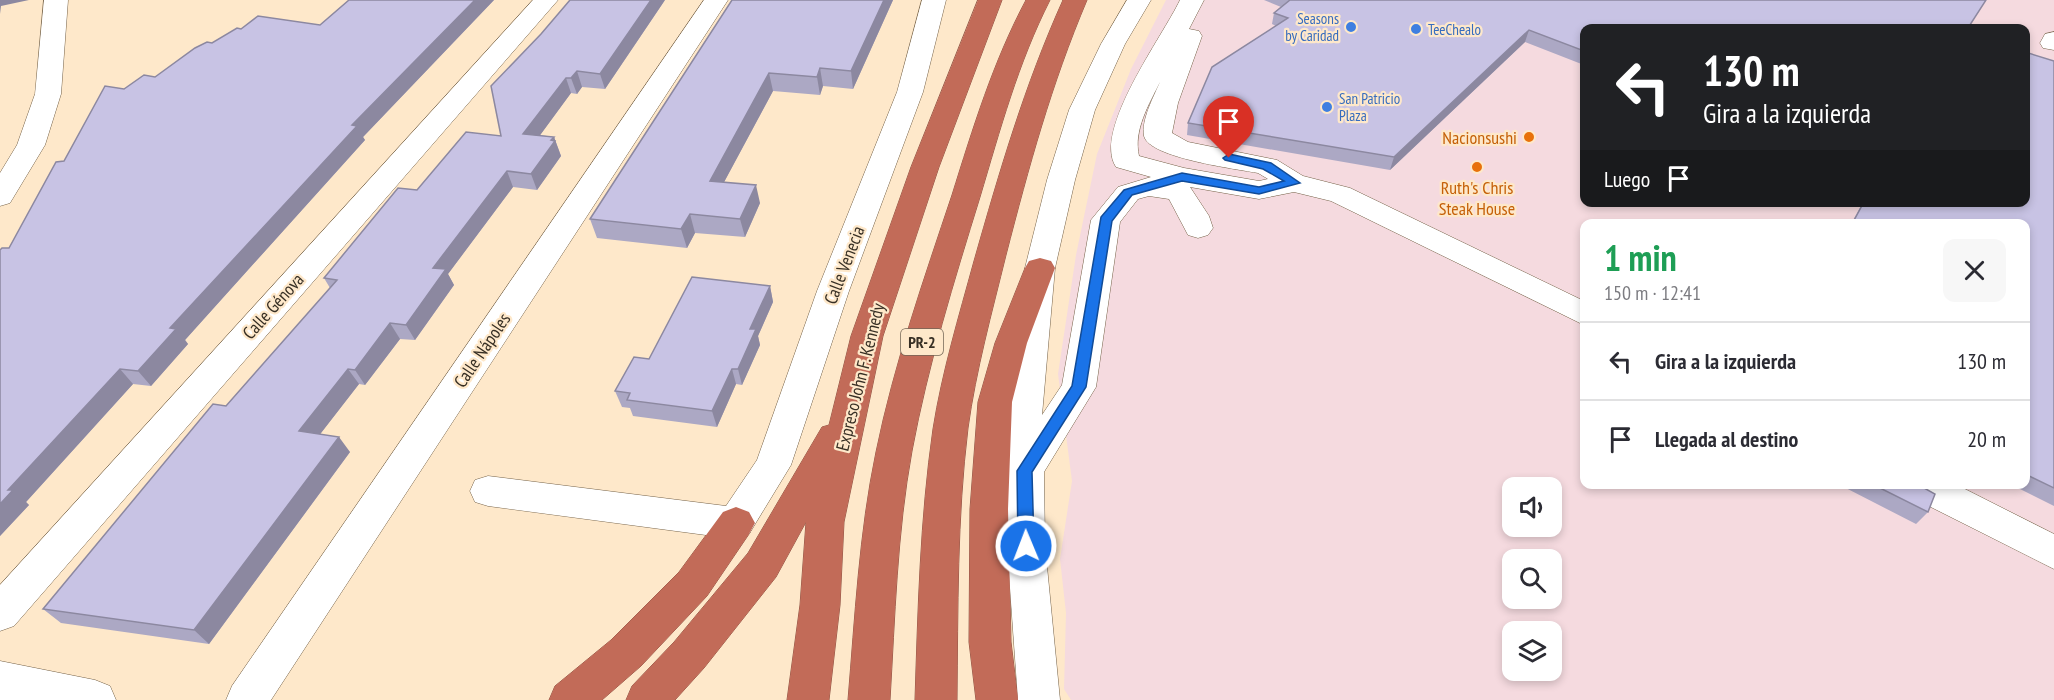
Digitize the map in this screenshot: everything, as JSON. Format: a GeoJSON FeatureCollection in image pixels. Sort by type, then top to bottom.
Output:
{"type":"FeatureCollection","features":[{"type":"Feature","properties":{"kind":"highway","name":"Expreso John F. Kennedy"},"geometry":{"type":"LineString","coordinates":[[808,700],[820,605],[825,522],[874,315],[925,167],[990,0]]}},
{"type":"Feature","properties":{"kind":"highway","name":"PR-2"},"geometry":{"type":"LineString","coordinates":[[869,700],[885,519],[894,454],[906,400],[932,306],[1010,56],[1038,0]]}},
{"type":"Feature","properties":{"kind":"highway"},"geometry":{"type":"LineString","coordinates":[[936,700],[940,532],[951,427],[971,331],[1023,136],[1047,64],[1075,0]]}},
{"type":"Feature","properties":{"kind":"highway"},"geometry":{"type":"LineString","coordinates":[[997,700],[990,642],[989,509],[995,402],[1011,343],[1040,268]]}},
{"type":"Feature","properties":{"kind":"highway"},"geometry":{"type":"LineString","coordinates":[[647,700],[689,655],[762,565],[849,415]]}},
{"type":"Feature","properties":{"kind":"highway"},"geometry":{"type":"LineString","coordinates":[[570,700],[626,653],[693,584],[736,523]]}},
{"type":"Feature","properties":{"kind":"street"},"geometry":{"type":"LineString","coordinates":[[0,197],[31,145],[48,94],[56,0]]}},
{"type":"Feature","properties":{"kind":"street","name":"Calle Génova"},"geometry":{"type":"LineString","coordinates":[[0,613],[546,0]]}},
{"type":"Feature","properties":{"kind":"street","name":"Calle Nápoles"},"geometry":{"type":"LineString","coordinates":[[247,700],[716,0]]}},
{"type":"Feature","properties":{"kind":"street","name":"Calle Venecia"},"geometry":{"type":"LineString","coordinates":[[736,523],[774,465],[833,291],[910,92],[934,0]]}},
{"type":"Feature","properties":{"kind":"street"},"geometry":{"type":"LineString","coordinates":[[1039,700],[1026,546],[1024,402],[1040,268],[1061,180],[1082,110],[1113,44],[1139,0]]}},
{"type":"Feature","properties":{"kind":"street"},"geometry":{"type":"LineString","coordinates":[[1190,7],[1144,88],[1120,146],[1126,161],[1182,177],[1259,190],[1294,183]]}},
{"type":"Feature","properties":{"kind":"street"},"geometry":{"type":"LineString","coordinates":[[1190,7],[1190,33],[1186,53],[1161,116],[1158,137],[1180,149],[1267,166],[1294,183],[1340,194],[1580,312]]}},
{"type":"Feature","properties":{"kind":"street"},"geometry":{"type":"LineString","coordinates":[[1025,471],[1079,387],[1106,220],[1121,198],[1141,187],[1182,177]]}},
{"type":"Feature","properties":{"kind":"street"},"geometry":{"type":"LineString","coordinates":[[1141,187],[1178,191],[1194,216],[1197,228]]}},
{"type":"Feature","properties":{"kind":"street"},"geometry":{"type":"LineString","coordinates":[[1930,489],[2054,553]]}},
{"type":"Feature","properties":{"kind":"street"},"geometry":{"type":"LineString","coordinates":[[488,491],[736,523]]}},
{"type":"Feature","properties":{"kind":"street"},"geometry":{"type":"LineString","coordinates":[[0,681],[95,700]]}},
{"type":"Feature","properties":{"kind":"shaded area"},"geometry":{"type":"Polygon","coordinates":[[[1166,0],[2054,0],[2054,700],[1071,700],[1064,689],[1066,613],[1060,559],[1072,481],[1058,374],[1076,255],[1097,154],[1131,69],[1166,0]]]}},
{"type":"Feature","properties":{"kind":"building"},"geometry":{"type":"Polygon","coordinates":[[[349,0],[475,0],[352,125],[357,126],[170,328],[176,329],[138,371],[120,369],[8,490],[13,490],[0,504],[0,250],[9,248],[56,162],[64,161],[105,86],[124,89],[144,75],[155,77],[195,48],[207,42],[212,43],[237,28],[241,29],[258,16],[320,25],[349,0]]]}},
{"type":"Feature","properties":{"kind":"building"},"geometry":{"type":"Polygon","coordinates":[[[570,0],[651,0],[600,74],[577,71],[571,78],[566,78],[523,134],[554,137],[551,140],[555,141],[531,174],[507,171],[433,268],[446,269],[406,325],[390,323],[355,370],[348,369],[299,431],[339,437],[194,630],[43,609],[213,404],[226,406],[337,280],[324,278],[398,188],[417,190],[466,132],[501,136],[491,86],[570,0]]]}},
{"type":"Feature","properties":{"kind":"building"},"geometry":{"type":"Polygon","coordinates":[[[732,0],[884,0],[851,71],[820,68],[817,77],[769,73],[710,181],[756,185],[740,219],[690,214],[681,229],[590,219],[732,0]]]}},
{"type":"Feature","properties":{"kind":"building","name":"San Patricio Plaza"},"geometry":{"type":"Polygon","coordinates":[[[1290,0],[1986,0],[1971,24],[1580,24],[1580,49],[1529,30],[1394,157],[1188,123],[1212,67],[1288,18],[1274,13],[1290,0]]]}},
{"type":"Feature","properties":{"kind":"building"},"geometry":{"type":"Polygon","coordinates":[[[2030,54],[2054,61],[2054,488],[2030,476],[2030,219],[1855,219],[1861,207],[2030,207],[2030,54]]]}},
{"type":"Feature","properties":{"kind":"building"},"geometry":{"type":"Polygon","coordinates":[[[692,277],[770,286],[750,329],[756,329],[738,369],[732,369],[712,411],[627,400],[630,393],[615,391],[634,357],[649,359],[692,277]]]}},
{"type":"Feature","properties":{"kind":"building"},"geometry":{"type":"Polygon","coordinates":[[[1882,489],[1926,489],[1935,494],[1928,512],[1882,489]]]}},
{"type":"Feature","properties":{"kind":"place","name":"Seasons by Caridad"},"geometry":{"type":"Point","coordinates":[1351,27]}},
{"type":"Feature","properties":{"kind":"place","name":"TeeChealo"},"geometry":{"type":"Point","coordinates":[1416,29]}},
{"type":"Feature","properties":{"kind":"place","name":"San Patricio Plaza"},"geometry":{"type":"Point","coordinates":[1327,107]}},
{"type":"Feature","properties":{"kind":"place","name":"Nacionsushi"},"geometry":{"type":"Point","coordinates":[1529,137]}},
{"type":"Feature","properties":{"kind":"place","name":"Ruth's Chris Steak House"},"geometry":{"type":"Point","coordinates":[1477,167]}},
{"type":"Feature","properties":{"kind":"route"},"geometry":{"type":"LineString","coordinates":[[1026,546],[1025,471],[1079,387],[1106,220],[1128,192],[1182,177],[1259,190],[1294,183],[1267,166],[1229,158]]}}]}
